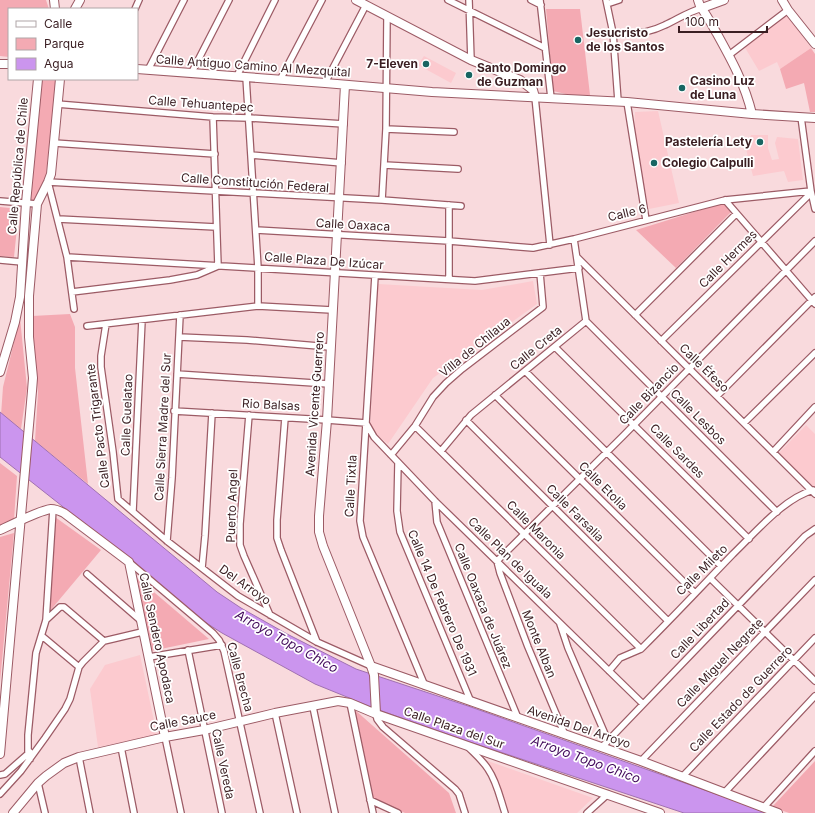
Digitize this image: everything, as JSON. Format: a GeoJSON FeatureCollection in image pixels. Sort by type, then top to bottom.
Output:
{"type":"FeatureCollection","features":[{"type":"Feature","properties":{"kind":"street"},"geometry":{"type":"LineString","coordinates":[[148,70],[184,0]]}},
{"type":"Feature","properties":{"kind":"street"},"geometry":{"type":"LineString","coordinates":[[192,72],[228,0]]}},
{"type":"Feature","properties":{"kind":"street"},"geometry":{"type":"LineString","coordinates":[[238,76],[276,0]]}},
{"type":"Feature","properties":{"kind":"street"},"geometry":{"type":"LineString","coordinates":[[280,80],[322,0]]}},
{"type":"Feature","properties":{"kind":"street"},"geometry":{"type":"LineString","coordinates":[[356,0],[471,60],[520,80],[533,90],[535,97],[550,245]]}},
{"type":"Feature","properties":{"kind":"street"},"geometry":{"type":"LineString","coordinates":[[448,0],[545,48]]}},
{"type":"Feature","properties":{"kind":"street"},"geometry":{"type":"LineString","coordinates":[[469,0],[471,60]]}},
{"type":"Feature","properties":{"kind":"street"},"geometry":{"type":"LineString","coordinates":[[531,0],[540,2],[551,98]]}},
{"type":"Feature","properties":{"kind":"street"},"geometry":{"type":"LineString","coordinates":[[619,0],[606,2],[613,33],[622,102],[646,220]]}},
{"type":"Feature","properties":{"kind":"street"},"geometry":{"type":"LineString","coordinates":[[613,33],[624,34],[650,30],[663,26],[691,11],[700,4],[724,0]]}},
{"type":"Feature","properties":{"kind":"street"},"geometry":{"type":"LineString","coordinates":[[782,0],[788,10],[815,44]]}},
{"type":"Feature","properties":{"kind":"street"},"geometry":{"type":"LineString","coordinates":[[700,4],[729,55],[746,91],[752,114]]}},
{"type":"Feature","properties":{"kind":"street"},"geometry":{"type":"LineString","coordinates":[[324,83],[366,5]]}},
{"type":"Feature","properties":{"kind":"street"},"geometry":{"type":"LineString","coordinates":[[729,55],[788,10]]}},
{"type":"Feature","properties":{"kind":"street"},"geometry":{"type":"LineString","coordinates":[[382,200],[386,129],[387,16]]}},
{"type":"Feature","properties":{"kind":"street","name":"Calle Antiguo Camino Al Mezquital"},"geometry":{"type":"LineString","coordinates":[[138,69],[192,72],[455,94],[622,102],[752,114],[815,118]]}},
{"type":"Feature","properties":{"kind":"street"},"geometry":{"type":"LineString","coordinates":[[246,77],[258,268],[258,306]]}},
{"type":"Feature","properties":{"kind":"street","name":"Calle República de Chile"},"geometry":{"type":"LineString","coordinates":[[0,372],[18,307],[38,80]]}},
{"type":"Feature","properties":{"kind":"street","name":"Calle República de Chile"},"geometry":{"type":"LineString","coordinates":[[0,754],[2,703],[21,521],[33,378],[28,310],[37,204],[48,182],[52,164],[60,80]]}},
{"type":"Feature","properties":{"kind":"street","name":"Avenida Vicente Guerrero"},"geometry":{"type":"LineString","coordinates":[[346,85],[332,310],[327,420],[319,532],[323,546],[374,675],[376,714]]}},
{"type":"Feature","properties":{"kind":"street","name":"Calle Tehuantepec"},"geometry":{"type":"LineString","coordinates":[[57,104],[213,117],[344,124]]}},
{"type":"Feature","properties":{"kind":"street"},"geometry":{"type":"LineString","coordinates":[[72,292],[197,275],[218,266],[213,117]]}},
{"type":"Feature","properties":{"kind":"street"},"geometry":{"type":"LineString","coordinates":[[801,117],[811,192],[815,209]]}},
{"type":"Feature","properties":{"kind":"street"},"geometry":{"type":"LineString","coordinates":[[386,129],[454,132]]}},
{"type":"Feature","properties":{"kind":"street"},"geometry":{"type":"LineString","coordinates":[[54,143],[215,154]]}},
{"type":"Feature","properties":{"kind":"street"},"geometry":{"type":"LineString","coordinates":[[250,154],[342,163]]}},
{"type":"Feature","properties":{"kind":"street"},"geometry":{"type":"LineString","coordinates":[[384,165],[458,168]]}},
{"type":"Feature","properties":{"kind":"street"},"geometry":{"type":"LineString","coordinates":[[48,182],[66,257],[74,309]]}},
{"type":"Feature","properties":{"kind":"street","name":"Calle Constitución Federal"},"geometry":{"type":"LineString","coordinates":[[48,182],[339,199],[382,200],[461,206]]}},
{"type":"Feature","properties":{"kind":"street","name":"Calle 6"},"geometry":{"type":"LineString","coordinates":[[449,241],[533,248],[574,239],[724,200],[811,192]]}},
{"type":"Feature","properties":{"kind":"street","name":"Calle Hermes"},"geometry":{"type":"LineString","coordinates":[[661,341],[811,192]]}},
{"type":"Feature","properties":{"kind":"street"},"geometry":{"type":"LineString","coordinates":[[717,396],[814,300],[786,271],[724,200]]}},
{"type":"Feature","properties":{"kind":"street"},"geometry":{"type":"LineString","coordinates":[[0,201],[37,204]]}},
{"type":"Feature","properties":{"kind":"street"},"geometry":{"type":"LineString","coordinates":[[449,205],[449,279]]}},
{"type":"Feature","properties":{"kind":"street"},"geometry":{"type":"LineString","coordinates":[[635,315],[736,214]]}},
{"type":"Feature","properties":{"kind":"street"},"geometry":{"type":"LineString","coordinates":[[58,219],[216,227]]}},
{"type":"Feature","properties":{"kind":"street","name":"Calle Oaxaca"},"geometry":{"type":"LineString","coordinates":[[256,230],[449,241]]}},
{"type":"Feature","properties":{"kind":"street"},"geometry":{"type":"LineString","coordinates":[[574,239],[586,321]]}},
{"type":"Feature","properties":{"kind":"street","name":"Calle Bizancio"},"geometry":{"type":"LineString","coordinates":[[497,561],[662,397],[815,241]]}},
{"type":"Feature","properties":{"kind":"street","name":"Calle Plaza De Izúcar"},"geometry":{"type":"LineString","coordinates":[[66,257],[475,281],[578,268]]}},
{"type":"Feature","properties":{"kind":"street","name":"Calle Éfeso"},"geometry":{"type":"LineString","coordinates":[[577,257],[814,491]]}},
{"type":"Feature","properties":{"kind":"street"},"geometry":{"type":"LineString","coordinates":[[0,260],[22,262]]}},
{"type":"Feature","properties":{"kind":"street","name":"Villa de Chilaua"},"geometry":{"type":"LineString","coordinates":[[391,455],[415,426],[433,397],[446,383],[543,307],[540,273]]}},
{"type":"Feature","properties":{"kind":"street","name":"Calle Tixtla"},"geometry":{"type":"LineString","coordinates":[[375,276],[360,521],[363,537],[425,686]]}},
{"type":"Feature","properties":{"kind":"street"},"geometry":{"type":"LineString","coordinates":[[87,326],[258,306],[332,310]]}},
{"type":"Feature","properties":{"kind":"street","name":"Calle Sierra Madre del Sur"},"geometry":{"type":"LineString","coordinates":[[167,541],[172,478],[174,411],[180,315]]}},
{"type":"Feature","properties":{"kind":"street","name":"Calle Guelatao"},"geometry":{"type":"LineString","coordinates":[[133,511],[142,320]]}},
{"type":"Feature","properties":{"kind":"street","name":"Calle Creta"},"geometry":{"type":"LineString","coordinates":[[441,451],[466,420],[586,321]]}},
{"type":"Feature","properties":{"kind":"street","name":"Calle Lesbos"},"geometry":{"type":"LineString","coordinates":[[586,321],[777,512]]}},
{"type":"Feature","properties":{"kind":"street","name":"Calle Pacto Trigarante"},"geometry":{"type":"LineString","coordinates":[[106,324],[101,356],[101,367],[118,498],[120,501]]}},
{"type":"Feature","properties":{"kind":"street"},"geometry":{"type":"LineString","coordinates":[[179,337],[247,340],[330,347]]}},
{"type":"Feature","properties":{"kind":"street","name":"Calle Sardes"},"geometry":{"type":"LineString","coordinates":[[555,347],[635,424],[749,539]]}},
{"type":"Feature","properties":{"kind":"street"},"geometry":{"type":"LineString","coordinates":[[744,423],[815,353]]}},
{"type":"Feature","properties":{"kind":"street"},"geometry":{"type":"LineString","coordinates":[[526,371],[721,566]]}},
{"type":"Feature","properties":{"kind":"street"},"geometry":{"type":"LineString","coordinates":[[177,374],[329,384]]}},
{"type":"Feature","properties":{"kind":"street","name":"Calle Etolia"},"geometry":{"type":"LineString","coordinates":[[495,395],[695,593]]}},
{"type":"Feature","properties":{"kind":"street"},"geometry":{"type":"LineString","coordinates":[[773,452],[815,407]]}},
{"type":"Feature","properties":{"kind":"street","name":"Rio Balsas"},"geometry":{"type":"LineString","coordinates":[[174,411],[366,423]]}},
{"type":"Feature","properties":{"kind":"street"},"geometry":{"type":"LineString","coordinates":[[202,568],[212,413]]}},
{"type":"Feature","properties":{"kind":"street","name":"Puerto Angel"},"geometry":{"type":"LineString","coordinates":[[249,415],[240,524],[240,545],[270,615]]}},
{"type":"Feature","properties":{"kind":"street"},"geometry":{"type":"LineString","coordinates":[[285,418],[277,538],[317,642]]}},
{"type":"Feature","properties":{"kind":"street","name":"Calle Farsalia"},"geometry":{"type":"LineString","coordinates":[[466,420],[668,621]]}},
{"type":"Feature","properties":{"kind":"street","name":"Calle Plan de Iguala"},"geometry":{"type":"LineString","coordinates":[[366,423],[374,437],[435,501],[643,704]]}},
{"type":"Feature","properties":{"kind":"street","name":"Calle Maronia"},"geometry":{"type":"LineString","coordinates":[[415,426],[641,649]]}},
{"type":"Feature","properties":{"kind":"street","name":"Calle 14 De Febrero De 1931"},"geometry":{"type":"LineString","coordinates":[[398,463],[397,511],[400,532],[471,702]]}},
{"type":"Feature","properties":{"kind":"street","name":"Calle Mileto"},"geometry":{"type":"LineString","coordinates":[[609,671],[620,658],[641,649],[721,566],[777,512],[795,497],[814,491]]}},
{"type":"Feature","properties":{"kind":"street","name":"Del Arroyo"},"geometry":{"type":"LineString","coordinates":[[120,501],[167,541],[238,596],[317,642],[371,666]]}},
{"type":"Feature","properties":{"kind":"street","name":"Calle Oaxaca de Juárez"},"geometry":{"type":"LineString","coordinates":[[435,501],[437,522],[518,718]]}},
{"type":"Feature","properties":{"kind":"street"},"geometry":{"type":"LineString","coordinates":[[29,756],[28,735],[34,672],[38,647],[46,620],[52,509]]}},
{"type":"Feature","properties":{"kind":"street"},"geometry":{"type":"LineString","coordinates":[[0,530],[52,509],[64,513],[128,562]]}},
{"type":"Feature","properties":{"kind":"street","name":"Calle Libertad"},"geometry":{"type":"LineString","coordinates":[[602,748],[805,536],[815,529]]}},
{"type":"Feature","properties":{"kind":"street","name":"Monte Alban"},"geometry":{"type":"LineString","coordinates":[[497,561],[522,633],[565,735]]}},
{"type":"Feature","properties":{"kind":"street","name":"Calle Sendero Apodaca"},"geometry":{"type":"LineString","coordinates":[[128,562],[181,813]]}},
{"type":"Feature","properties":{"kind":"street","name":"Calle Brecha"},"geometry":{"type":"LineString","coordinates":[[128,562],[213,633],[222,644],[260,813]]}},
{"type":"Feature","properties":{"kind":"street"},"geometry":{"type":"LineString","coordinates":[[87,574],[140,620]]}},
{"type":"Feature","properties":{"kind":"street"},"geometry":{"type":"LineString","coordinates":[[710,578],[815,681]]}},
{"type":"Feature","properties":{"kind":"street","name":"Calle Miguel Negrete"},"geometry":{"type":"LineString","coordinates":[[641,761],[815,580]]}},
{"type":"Feature","properties":{"kind":"street"},"geometry":{"type":"LineString","coordinates":[[46,620],[60,607],[64,607],[104,641]]}},
{"type":"Feature","properties":{"kind":"street"},"geometry":{"type":"LineString","coordinates":[[559,622],[568,648],[608,741]]}},
{"type":"Feature","properties":{"kind":"street"},"geometry":{"type":"LineString","coordinates":[[0,794],[45,738],[65,709],[70,699],[79,667],[104,641],[142,632]]}},
{"type":"Feature","properties":{"kind":"street"},"geometry":{"type":"LineString","coordinates":[[42,636],[79,667]]}},
{"type":"Feature","properties":{"kind":"street","name":"Calle Estado de Guerrero"},"geometry":{"type":"LineString","coordinates":[[683,776],[815,638]]}},
{"type":"Feature","properties":{"kind":"street"},"geometry":{"type":"LineString","coordinates":[[149,657],[222,644]]}},
{"type":"Feature","properties":{"kind":"street","name":"Calle Vereda"},"geometry":{"type":"LineString","coordinates":[[188,650],[222,813]]}},
{"type":"Feature","properties":{"kind":"street","name":"Avenida Del Arroyo"},"geometry":{"type":"LineString","coordinates":[[371,666],[683,776],[778,813]]}},
{"type":"Feature","properties":{"kind":"street"},"geometry":{"type":"LineString","coordinates":[[725,792],[815,696]]}},
{"type":"Feature","properties":{"kind":"street","name":"Calle Sauce"},"geometry":{"type":"LineString","coordinates":[[13,813],[38,783],[56,768],[79,757],[165,737],[338,701],[350,703],[376,714]]}},
{"type":"Feature","properties":{"kind":"street"},"geometry":{"type":"LineString","coordinates":[[350,703],[373,813]]}},
{"type":"Feature","properties":{"kind":"street"},"geometry":{"type":"LineString","coordinates":[[313,707],[336,813]]}},
{"type":"Feature","properties":{"kind":"street"},"geometry":{"type":"LineString","coordinates":[[275,714],[297,813]]}},
{"type":"Feature","properties":{"kind":"street"},"geometry":{"type":"LineString","coordinates":[[376,714],[383,727],[455,789],[459,794],[465,813]]}},
{"type":"Feature","properties":{"kind":"street","name":"Calle Plaza del Sur"},"geometry":{"type":"LineString","coordinates":[[376,714],[608,794],[645,811],[660,813]]}},
{"type":"Feature","properties":{"kind":"street"},"geometry":{"type":"LineString","coordinates":[[468,746],[493,776],[505,813]]}},
{"type":"Feature","properties":{"kind":"street"},"geometry":{"type":"LineString","coordinates":[[121,748],[134,813]]}},
{"type":"Feature","properties":{"kind":"street"},"geometry":{"type":"LineString","coordinates":[[764,807],[815,751]]}},
{"type":"Feature","properties":{"kind":"street"},"geometry":{"type":"LineString","coordinates":[[0,775],[5,774],[29,756]]}},
{"type":"Feature","properties":{"kind":"street"},"geometry":{"type":"LineString","coordinates":[[79,757],[90,813]]}},
{"type":"Feature","properties":{"kind":"street"},"geometry":{"type":"LineString","coordinates":[[38,783],[45,813]]}},
{"type":"Feature","properties":{"kind":"street"},"geometry":{"type":"LineString","coordinates":[[587,813],[608,794]]}},
{"type":"Feature","properties":{"kind":"street"},"geometry":{"type":"LineString","coordinates":[[370,800],[398,813]]}},
{"type":"Feature","properties":{"kind":"shaded area"},"geometry":{"type":"Polygon","coordinates":[[[787,14],[811,48],[780,69],[777,62],[759,71],[744,46],[787,14]]]}},
{"type":"Feature","properties":{"kind":"shaded area"},"geometry":{"type":"Polygon","coordinates":[[[424,56],[456,73],[451,83],[418,65],[424,56]]]}},
{"type":"Feature","properties":{"kind":"shaded area","name":"Colegio Calpulli"},"geometry":{"type":"Polygon","coordinates":[[[658,111],[679,203],[649,209],[634,140],[635,112],[658,111]]]}},
{"type":"Feature","properties":{"kind":"shaded area"},"geometry":{"type":"Polygon","coordinates":[[[751,135],[768,135],[768,148],[772,160],[779,159],[775,143],[777,137],[798,139],[803,180],[788,182],[784,171],[753,176],[746,149],[751,135]]]}},
{"type":"Feature","properties":{"kind":"shaded area"},"geometry":{"type":"Polygon","coordinates":[[[533,281],[537,304],[433,378],[388,444],[370,429],[378,284],[482,290],[533,281]]]}},
{"type":"Feature","properties":{"kind":"shaded area"},"geometry":{"type":"Polygon","coordinates":[[[806,425],[815,434],[815,486],[813,486],[779,453],[806,425]]]}},
{"type":"Feature","properties":{"kind":"shaded area"},"geometry":{"type":"Polygon","coordinates":[[[140,655],[157,735],[98,747],[90,689],[105,665],[140,655]]]}},
{"type":"Feature","properties":{"kind":"shaded area"},"geometry":{"type":"Polygon","coordinates":[[[485,760],[593,798],[577,813],[509,813],[495,772],[485,760]]]}},
{"type":"Feature","properties":{"kind":"green space"},"geometry":{"type":"Polygon","coordinates":[[[0,0],[46,0],[49,8],[8,8],[8,57],[0,56],[0,0]]]}},
{"type":"Feature","properties":{"kind":"green space"},"geometry":{"type":"Polygon","coordinates":[[[546,9],[580,9],[590,95],[570,95],[553,91],[546,9]]]}},
{"type":"Feature","properties":{"kind":"green space"},"geometry":{"type":"Polygon","coordinates":[[[811,48],[815,54],[815,112],[810,112],[804,83],[786,89],[780,69],[811,48]]]}},
{"type":"Feature","properties":{"kind":"green space"},"geometry":{"type":"Polygon","coordinates":[[[41,80],[56,80],[45,185],[34,201],[30,200],[41,80]]]}},
{"type":"Feature","properties":{"kind":"green space"},"geometry":{"type":"Polygon","coordinates":[[[723,203],[731,212],[676,268],[636,230],[723,203]]]}},
{"type":"Feature","properties":{"kind":"green space"},"geometry":{"type":"Polygon","coordinates":[[[0,207],[19,209],[14,257],[0,256],[0,207]]]}},
{"type":"Feature","properties":{"kind":"green space"},"geometry":{"type":"Polygon","coordinates":[[[70,314],[75,327],[75,368],[88,484],[35,441],[38,393],[32,316],[70,314]]]}},
{"type":"Feature","properties":{"kind":"green space"},"geometry":{"type":"Polygon","coordinates":[[[20,318],[27,388],[21,429],[1,415],[3,387],[20,318]]]}},
{"type":"Feature","properties":{"kind":"green space"},"geometry":{"type":"Polygon","coordinates":[[[0,463],[17,476],[14,520],[0,526],[0,463]]]}},
{"type":"Feature","properties":{"kind":"green space"},"geometry":{"type":"Polygon","coordinates":[[[55,517],[101,550],[49,612],[55,517]]]}},
{"type":"Feature","properties":{"kind":"green space"},"geometry":{"type":"Polygon","coordinates":[[[14,533],[0,682],[0,537],[14,533]]]}},
{"type":"Feature","properties":{"kind":"green space"},"geometry":{"type":"Polygon","coordinates":[[[135,576],[209,639],[151,651],[135,576]]]}},
{"type":"Feature","properties":{"kind":"green space"},"geometry":{"type":"Polygon","coordinates":[[[355,710],[449,793],[456,813],[405,813],[370,797],[355,710]]]}},
{"type":"Feature","properties":{"kind":"green space"},"geometry":{"type":"Polygon","coordinates":[[[815,761],[815,813],[789,813],[772,807],[815,761]]]}},
{"type":"Feature","properties":{"kind":"water","name":"Arroyo Topo Chico"},"geometry":{"type":"Polygon","coordinates":[[[0,412],[217,592],[241,608],[287,634],[356,669],[468,706],[766,813],[684,813],[470,742],[379,710],[315,684],[222,633],[186,610],[62,506],[0,457],[0,412]]]}},
{"type":"Feature","properties":{"kind":"place","name":"Jesucristo de los Santos"},"geometry":{"type":"Point","coordinates":[578,40]}},
{"type":"Feature","properties":{"kind":"place","name":"7-Eleven"},"geometry":{"type":"Point","coordinates":[426,64]}},
{"type":"Feature","properties":{"kind":"place","name":"Santo Domingo de Guzman"},"geometry":{"type":"Point","coordinates":[469,75]}},
{"type":"Feature","properties":{"kind":"place","name":"Casino Luz de Luna"},"geometry":{"type":"Point","coordinates":[682,88]}},
{"type":"Feature","properties":{"kind":"place","name":"Pastelería Lety"},"geometry":{"type":"Point","coordinates":[760,142]}},
{"type":"Feature","properties":{"kind":"place","name":"Colegio Calpulli"},"geometry":{"type":"Point","coordinates":[654,163]}}]}
